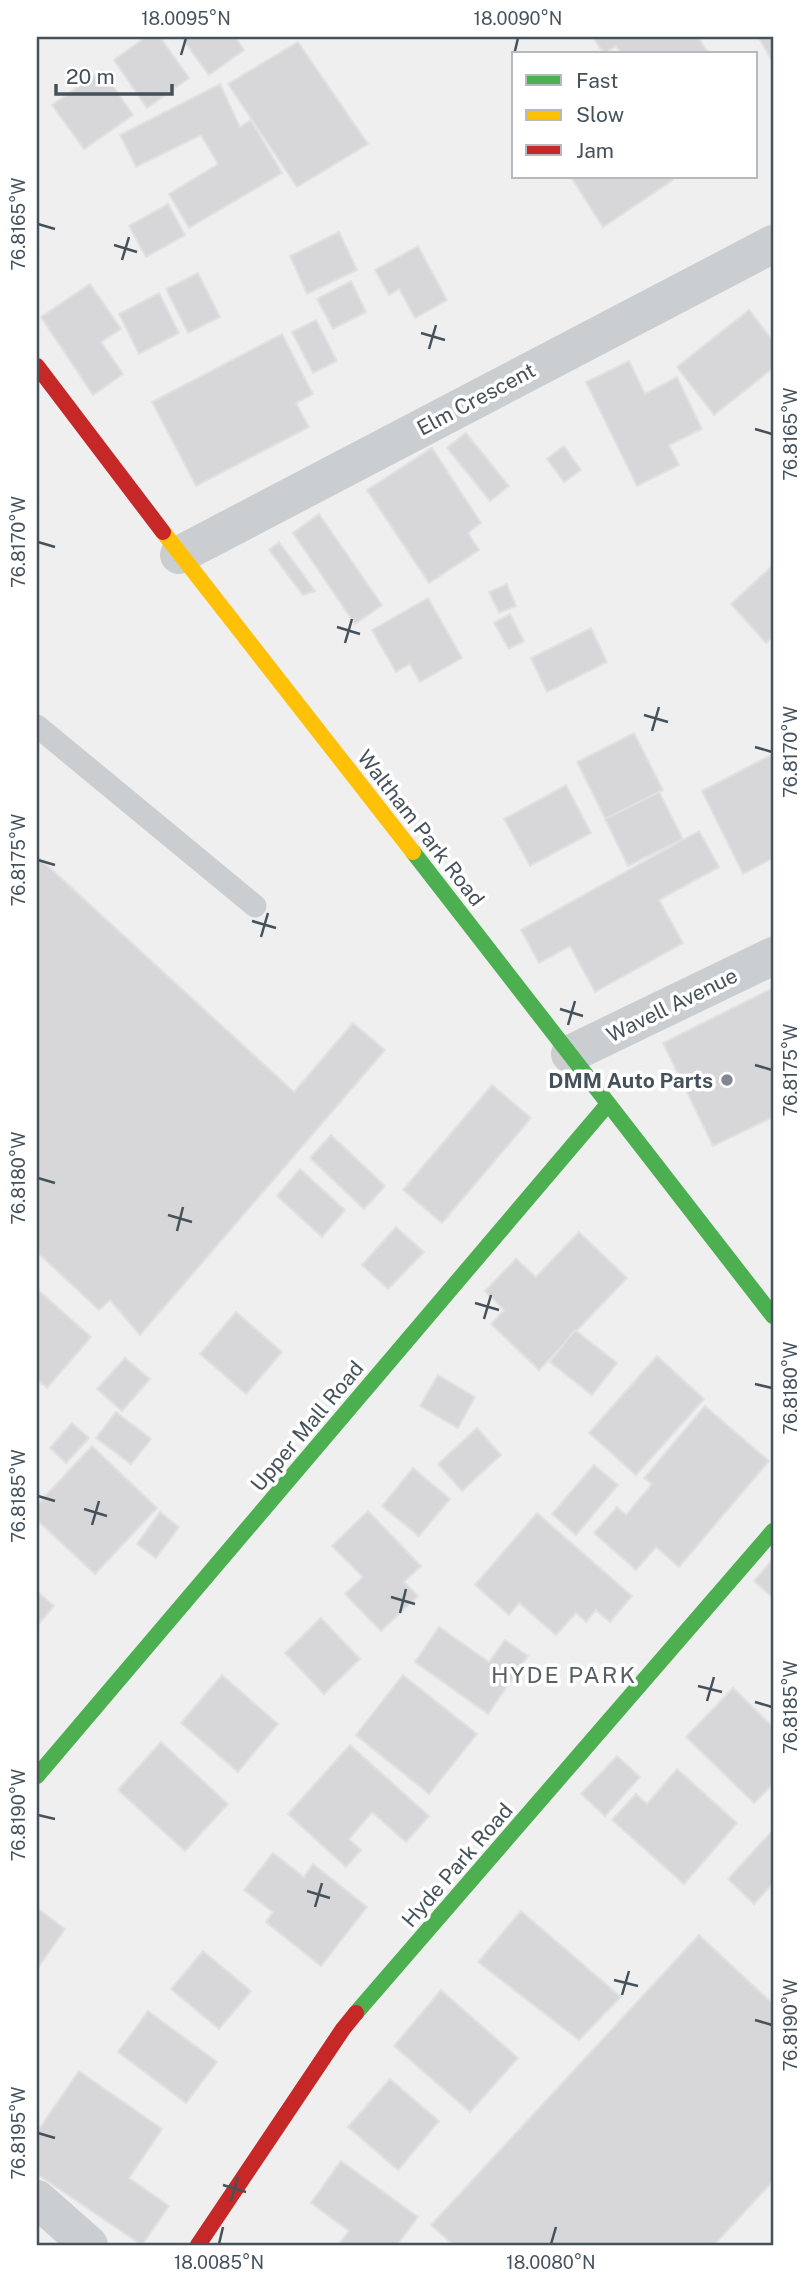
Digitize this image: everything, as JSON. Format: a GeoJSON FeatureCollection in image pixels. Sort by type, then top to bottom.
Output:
{"type":"FeatureCollection","features":[{"type":"Feature","properties":{"kind":"street","name":"Elm Crescent"},"geometry":{"type":"LineString","coordinates":[[179,555],[773,244]]}},
{"type":"Feature","properties":{"kind":"street","name":"Waltham Park Road"},"geometry":{"type":"LineString","coordinates":[[37,366],[179,555],[773,1316]]}},
{"type":"Feature","properties":{"kind":"street","name":"Wavell Avenue"},"geometry":{"type":"LineString","coordinates":[[570,1054],[773,956]]}},
{"type":"Feature","properties":{"kind":"street","name":"Upper Mall Road"},"geometry":{"type":"LineString","coordinates":[[37,1776],[608,1104]]}},
{"type":"Feature","properties":{"kind":"street","name":"Hyde Park Road"},"geometry":{"type":"LineString","coordinates":[[198,2245],[343,2029],[773,1531]]}},
{"type":"Feature","properties":{"kind":"street"},"geometry":{"type":"LineString","coordinates":[[37,2199],[89,2245]]}},
{"type":"Feature","properties":{"kind":"lane"},"geometry":{"type":"LineString","coordinates":[[37,726],[255,906]]}},
{"type":"Feature","properties":{"kind":"building"},"geometry":{"type":"Polygon","coordinates":[[[146,37],[160,37],[189,78],[147,108],[114,60],[146,37]]]}},
{"type":"Feature","properties":{"kind":"building"},"geometry":{"type":"Polygon","coordinates":[[[181,37],[235,37],[244,50],[209,75],[181,37]]]}},
{"type":"Feature","properties":{"kind":"building"},"geometry":{"type":"Polygon","coordinates":[[[593,37],[698,37],[708,52],[620,52],[616,46],[603,52],[593,37]]]}},
{"type":"Feature","properties":{"kind":"building"},"geometry":{"type":"Polygon","coordinates":[[[758,37],[773,37],[773,62],[758,37]]]}},
{"type":"Feature","properties":{"kind":"building"},"geometry":{"type":"Polygon","coordinates":[[[298,42],[368,144],[297,187],[228,84],[298,42]]]}},
{"type":"Feature","properties":{"kind":"building"},"geometry":{"type":"Polygon","coordinates":[[[102,70],[133,115],[84,149],[52,105],[102,70]]]}},
{"type":"Feature","properties":{"kind":"building"},"geometry":{"type":"Polygon","coordinates":[[[220,84],[240,127],[251,120],[282,173],[189,228],[169,194],[218,164],[201,135],[136,167],[120,135],[220,84]]]}},
{"type":"Feature","properties":{"kind":"building"},"geometry":{"type":"Polygon","coordinates":[[[572,178],[672,178],[673,180],[603,227],[572,178]]]}},
{"type":"Feature","properties":{"kind":"building"},"geometry":{"type":"Polygon","coordinates":[[[168,204],[185,235],[146,257],[129,226],[168,204]]]}},
{"type":"Feature","properties":{"kind":"building"},"geometry":{"type":"Polygon","coordinates":[[[339,232],[357,270],[307,294],[290,256],[339,232]]]}},
{"type":"Feature","properties":{"kind":"building"},"geometry":{"type":"Polygon","coordinates":[[[418,246],[447,300],[415,318],[399,289],[389,295],[375,270],[418,246]]]}},
{"type":"Feature","properties":{"kind":"building"},"geometry":{"type":"Polygon","coordinates":[[[198,273],[220,317],[188,333],[166,289],[198,273]]]}},
{"type":"Feature","properties":{"kind":"building"},"geometry":{"type":"Polygon","coordinates":[[[351,281],[366,312],[333,329],[317,299],[351,281]]]}},
{"type":"Feature","properties":{"kind":"building"},"geometry":{"type":"Polygon","coordinates":[[[90,284],[121,329],[101,342],[123,374],[93,395],[41,317],[90,284]]]}},
{"type":"Feature","properties":{"kind":"building"},"geometry":{"type":"Polygon","coordinates":[[[159,293],[179,333],[139,354],[119,314],[159,293]]]}},
{"type":"Feature","properties":{"kind":"building"},"geometry":{"type":"Polygon","coordinates":[[[749,310],[773,341],[773,368],[714,415],[677,367],[749,310]]]}},
{"type":"Feature","properties":{"kind":"building"},"geometry":{"type":"Polygon","coordinates":[[[316,320],[337,361],[313,373],[292,332],[316,320]]]}},
{"type":"Feature","properties":{"kind":"building"},"geometry":{"type":"Polygon","coordinates":[[[282,334],[313,394],[296,403],[309,427],[196,486],[152,402],[282,334]]]}},
{"type":"Feature","properties":{"kind":"building"},"geometry":{"type":"Polygon","coordinates":[[[629,361],[645,394],[677,377],[702,429],[669,445],[679,465],[637,486],[586,382],[629,361]]]}},
{"type":"Feature","properties":{"kind":"building"},"geometry":{"type":"Polygon","coordinates":[[[466,433],[509,486],[490,501],[447,448],[466,433]]]}},
{"type":"Feature","properties":{"kind":"building"},"geometry":{"type":"Polygon","coordinates":[[[564,446],[581,470],[564,482],[547,459],[564,446]]]}},
{"type":"Feature","properties":{"kind":"building"},"geometry":{"type":"Polygon","coordinates":[[[432,448],[481,523],[468,533],[479,550],[429,583],[367,490],[432,448]]]}},
{"type":"Feature","properties":{"kind":"building"},"geometry":{"type":"Polygon","coordinates":[[[319,514],[382,605],[355,624],[293,533],[319,514]]]}},
{"type":"Feature","properties":{"kind":"building"},"geometry":{"type":"Polygon","coordinates":[[[279,542],[315,591],[303,595],[269,550],[279,542]]]}},
{"type":"Feature","properties":{"kind":"building"},"geometry":{"type":"Polygon","coordinates":[[[773,565],[773,636],[766,643],[731,604],[773,565]]]}},
{"type":"Feature","properties":{"kind":"building"},"geometry":{"type":"Polygon","coordinates":[[[507,584],[516,606],[499,613],[489,592],[507,584]]]}},
{"type":"Feature","properties":{"kind":"building"},"geometry":{"type":"Polygon","coordinates":[[[428,598],[462,658],[420,682],[410,664],[396,672],[372,630],[428,598]]]}},
{"type":"Feature","properties":{"kind":"building"},"geometry":{"type":"Polygon","coordinates":[[[510,614],[524,641],[509,649],[494,623],[510,614]]]}},
{"type":"Feature","properties":{"kind":"building"},"geometry":{"type":"Polygon","coordinates":[[[591,628],[607,662],[547,692],[531,658],[591,628]]]}},
{"type":"Feature","properties":{"kind":"building"},"geometry":{"type":"Polygon","coordinates":[[[634,733],[663,790],[606,820],[577,762],[634,733]]]}},
{"type":"Feature","properties":{"kind":"building"},"geometry":{"type":"Polygon","coordinates":[[[771,755],[773,858],[743,874],[702,791],[771,755]]]}},
{"type":"Feature","properties":{"kind":"building"},"geometry":{"type":"Polygon","coordinates":[[[566,785],[591,833],[530,866],[504,819],[566,785]]]}},
{"type":"Feature","properties":{"kind":"building"},"geometry":{"type":"Polygon","coordinates":[[[659,792],[683,839],[628,866],[605,819],[659,792]]]}},
{"type":"Feature","properties":{"kind":"building"},"geometry":{"type":"Polygon","coordinates":[[[699,831],[719,867],[659,900],[683,943],[595,992],[570,946],[539,963],[521,930],[699,831]]]}},
{"type":"Feature","properties":{"kind":"building"},"geometry":{"type":"Polygon","coordinates":[[[37,856],[294,1092],[353,1023],[385,1050],[140,1335],[110,1300],[99,1310],[37,1252],[37,856]]]}},
{"type":"Feature","properties":{"kind":"building","name":"DMM Auto Parts"},"geometry":{"type":"Polygon","coordinates":[[[773,988],[773,1117],[713,1146],[663,1043],[773,988]]]}},
{"type":"Feature","properties":{"kind":"building"},"geometry":{"type":"Polygon","coordinates":[[[492,1085],[531,1118],[442,1223],[403,1190],[492,1085]]]}},
{"type":"Feature","properties":{"kind":"building"},"geometry":{"type":"Polygon","coordinates":[[[331,1135],[385,1186],[364,1209],[310,1158],[331,1135]]]}},
{"type":"Feature","properties":{"kind":"building"},"geometry":{"type":"Polygon","coordinates":[[[300,1169],[345,1210],[322,1237],[277,1196],[300,1169]]]}},
{"type":"Feature","properties":{"kind":"building"},"geometry":{"type":"Polygon","coordinates":[[[396,1227],[424,1252],[388,1289],[362,1265],[396,1227]]]}},
{"type":"Feature","properties":{"kind":"building"},"geometry":{"type":"Polygon","coordinates":[[[579,1232],[627,1278],[539,1370],[491,1324],[504,1310],[485,1291],[516,1259],[536,1277],[579,1232]]]}},
{"type":"Feature","properties":{"kind":"building"},"geometry":{"type":"Polygon","coordinates":[[[37,1289],[91,1337],[47,1388],[37,1379],[37,1289]]]}},
{"type":"Feature","properties":{"kind":"building"},"geometry":{"type":"Polygon","coordinates":[[[236,1312],[282,1352],[246,1394],[200,1354],[236,1312]]]}},
{"type":"Feature","properties":{"kind":"building"},"geometry":{"type":"Polygon","coordinates":[[[575,1330],[617,1363],[592,1395],[550,1362],[575,1330]]]}},
{"type":"Feature","properties":{"kind":"building"},"geometry":{"type":"Polygon","coordinates":[[[657,1356],[704,1399],[636,1475],[589,1433],[657,1356]]]}},
{"type":"Feature","properties":{"kind":"building"},"geometry":{"type":"Polygon","coordinates":[[[125,1358],[150,1379],[122,1411],[97,1389],[125,1358]]]}},
{"type":"Feature","properties":{"kind":"building"},"geometry":{"type":"Polygon","coordinates":[[[438,1375],[475,1397],[458,1428],[420,1406],[438,1375]]]}},
{"type":"Feature","properties":{"kind":"building"},"geometry":{"type":"Polygon","coordinates":[[[705,1406],[769,1461],[679,1567],[656,1547],[636,1570],[594,1533],[617,1507],[626,1515],[652,1484],[644,1478],[705,1406]]]}},
{"type":"Feature","properties":{"kind":"building"},"geometry":{"type":"Polygon","coordinates":[[[116,1412],[151,1439],[131,1464],[96,1438],[116,1412]]]}},
{"type":"Feature","properties":{"kind":"building"},"geometry":{"type":"Polygon","coordinates":[[[72,1423],[89,1438],[66,1463],[50,1448],[72,1423]]]}},
{"type":"Feature","properties":{"kind":"building"},"geometry":{"type":"Polygon","coordinates":[[[477,1428],[501,1455],[462,1491],[438,1464],[477,1428]]]}},
{"type":"Feature","properties":{"kind":"building"},"geometry":{"type":"Polygon","coordinates":[[[92,1446],[157,1508],[95,1574],[37,1520],[37,1505],[92,1446]]]}},
{"type":"Feature","properties":{"kind":"building"},"geometry":{"type":"Polygon","coordinates":[[[594,1465],[618,1485],[576,1535],[552,1514],[594,1465]]]}},
{"type":"Feature","properties":{"kind":"building"},"geometry":{"type":"Polygon","coordinates":[[[413,1468],[450,1499],[419,1536],[382,1506],[413,1468]]]}},
{"type":"Feature","properties":{"kind":"building"},"geometry":{"type":"Polygon","coordinates":[[[368,1511],[421,1566],[404,1582],[418,1596],[381,1631],[345,1594],[363,1577],[332,1546],[368,1511]]]}},
{"type":"Feature","properties":{"kind":"building"},"geometry":{"type":"Polygon","coordinates":[[[160,1512],[179,1527],[156,1558],[137,1544],[160,1512]]]}},
{"type":"Feature","properties":{"kind":"building"},"geometry":{"type":"Polygon","coordinates":[[[537,1513],[632,1596],[610,1622],[596,1610],[586,1622],[576,1613],[556,1635],[519,1603],[509,1615],[475,1585],[537,1513]]]}},
{"type":"Feature","properties":{"kind":"building"},"geometry":{"type":"Polygon","coordinates":[[[773,1559],[773,1598],[754,1581],[773,1559]]]}},
{"type":"Feature","properties":{"kind":"building"},"geometry":{"type":"Polygon","coordinates":[[[37,1591],[54,1606],[37,1626],[37,1591]]]}},
{"type":"Feature","properties":{"kind":"building"},"geometry":{"type":"Polygon","coordinates":[[[321,1618],[360,1659],[324,1694],[285,1653],[321,1618]]]}},
{"type":"Feature","properties":{"kind":"building"},"geometry":{"type":"Polygon","coordinates":[[[439,1627],[489,1662],[505,1640],[528,1656],[488,1714],[415,1662],[439,1627]]]}},
{"type":"Feature","properties":{"kind":"building"},"geometry":{"type":"Polygon","coordinates":[[[222,1675],[278,1724],[238,1772],[181,1723],[222,1675]]]}},
{"type":"Feature","properties":{"kind":"building"},"geometry":{"type":"Polygon","coordinates":[[[403,1675],[477,1734],[429,1794],[356,1735],[403,1675]]]}},
{"type":"Feature","properties":{"kind":"building"},"geometry":{"type":"Polygon","coordinates":[[[733,1688],[773,1727],[773,1784],[754,1803],[686,1737],[733,1688]]]}},
{"type":"Feature","properties":{"kind":"building"},"geometry":{"type":"Polygon","coordinates":[[[161,1742],[228,1804],[185,1851],[118,1790],[161,1742]]]}},
{"type":"Feature","properties":{"kind":"building"},"geometry":{"type":"Polygon","coordinates":[[[350,1745],[429,1816],[406,1842],[372,1812],[349,1839],[361,1850],[346,1867],[288,1814],[350,1745]]]}},
{"type":"Feature","properties":{"kind":"building"},"geometry":{"type":"Polygon","coordinates":[[[617,1756],[640,1777],[605,1816],[581,1794],[617,1756]]]}},
{"type":"Feature","properties":{"kind":"building"},"geometry":{"type":"Polygon","coordinates":[[[677,1769],[737,1823],[684,1884],[612,1820],[636,1794],[647,1804],[677,1769]]]}},
{"type":"Feature","properties":{"kind":"building"},"geometry":{"type":"Polygon","coordinates":[[[773,1830],[773,1883],[754,1904],[728,1879],[773,1830]]]}},
{"type":"Feature","properties":{"kind":"building"},"geometry":{"type":"Polygon","coordinates":[[[273,1853],[304,1877],[313,1864],[367,1907],[321,1966],[266,1922],[273,1912],[244,1890],[273,1853]]]}},
{"type":"Feature","properties":{"kind":"building"},"geometry":{"type":"Polygon","coordinates":[[[37,1908],[65,1929],[37,1969],[37,1908]]]}},
{"type":"Feature","properties":{"kind":"building"},"geometry":{"type":"Polygon","coordinates":[[[521,1911],[621,1997],[579,2040],[478,1962],[521,1911]]]}},
{"type":"Feature","properties":{"kind":"building"},"geometry":{"type":"Polygon","coordinates":[[[699,1935],[773,2004],[773,2181],[714,2245],[453,2245],[431,2225],[699,1935]]]}},
{"type":"Feature","properties":{"kind":"building"},"geometry":{"type":"Polygon","coordinates":[[[203,1951],[251,1991],[219,2029],[171,1989],[203,1951]]]}},
{"type":"Feature","properties":{"kind":"building"},"geometry":{"type":"Polygon","coordinates":[[[441,1990],[518,2058],[470,2112],[394,2046],[441,1990]]]}},
{"type":"Feature","properties":{"kind":"building"},"geometry":{"type":"Polygon","coordinates":[[[148,2011],[217,2062],[186,2103],[118,2052],[148,2011]]]}},
{"type":"Feature","properties":{"kind":"building"},"geometry":{"type":"Polygon","coordinates":[[[79,2071],[162,2129],[129,2178],[169,2206],[142,2245],[37,2174],[37,2132],[79,2071]]]}},
{"type":"Feature","properties":{"kind":"building"},"geometry":{"type":"Polygon","coordinates":[[[390,2079],[439,2121],[398,2170],[348,2127],[390,2079]]]}},
{"type":"Feature","properties":{"kind":"building"},"geometry":{"type":"Polygon","coordinates":[[[341,2161],[418,2217],[397,2245],[338,2245],[349,2231],[311,2203],[341,2161]]]}},
{"type":"Feature","properties":{"kind":"traffic: fast"},"geometry":{"type":"LineString","coordinates":[[413,852],[773,1316]]}},
{"type":"Feature","properties":{"kind":"traffic: fast"},"geometry":{"type":"LineString","coordinates":[[37,1776],[608,1104]]}},
{"type":"Feature","properties":{"kind":"traffic: fast"},"geometry":{"type":"LineString","coordinates":[[356,2013],[773,1531]]}},
{"type":"Feature","properties":{"kind":"traffic: slow"},"geometry":{"type":"LineString","coordinates":[[163,532],[413,852]]}},
{"type":"Feature","properties":{"kind":"traffic: jam"},"geometry":{"type":"LineString","coordinates":[[37,366],[163,532]]}},
{"type":"Feature","properties":{"kind":"traffic: jam"},"geometry":{"type":"LineString","coordinates":[[198,2245],[356,2013]]}},
{"type":"Feature","properties":{"kind":"place","name":"DMM Auto Parts"},"geometry":{"type":"Point","coordinates":[727,1080]}},
{"type":"Feature","properties":{"kind":"district","name":"HYDE PARK"},"geometry":{"type":"Point","coordinates":[564,1674]}}]}
